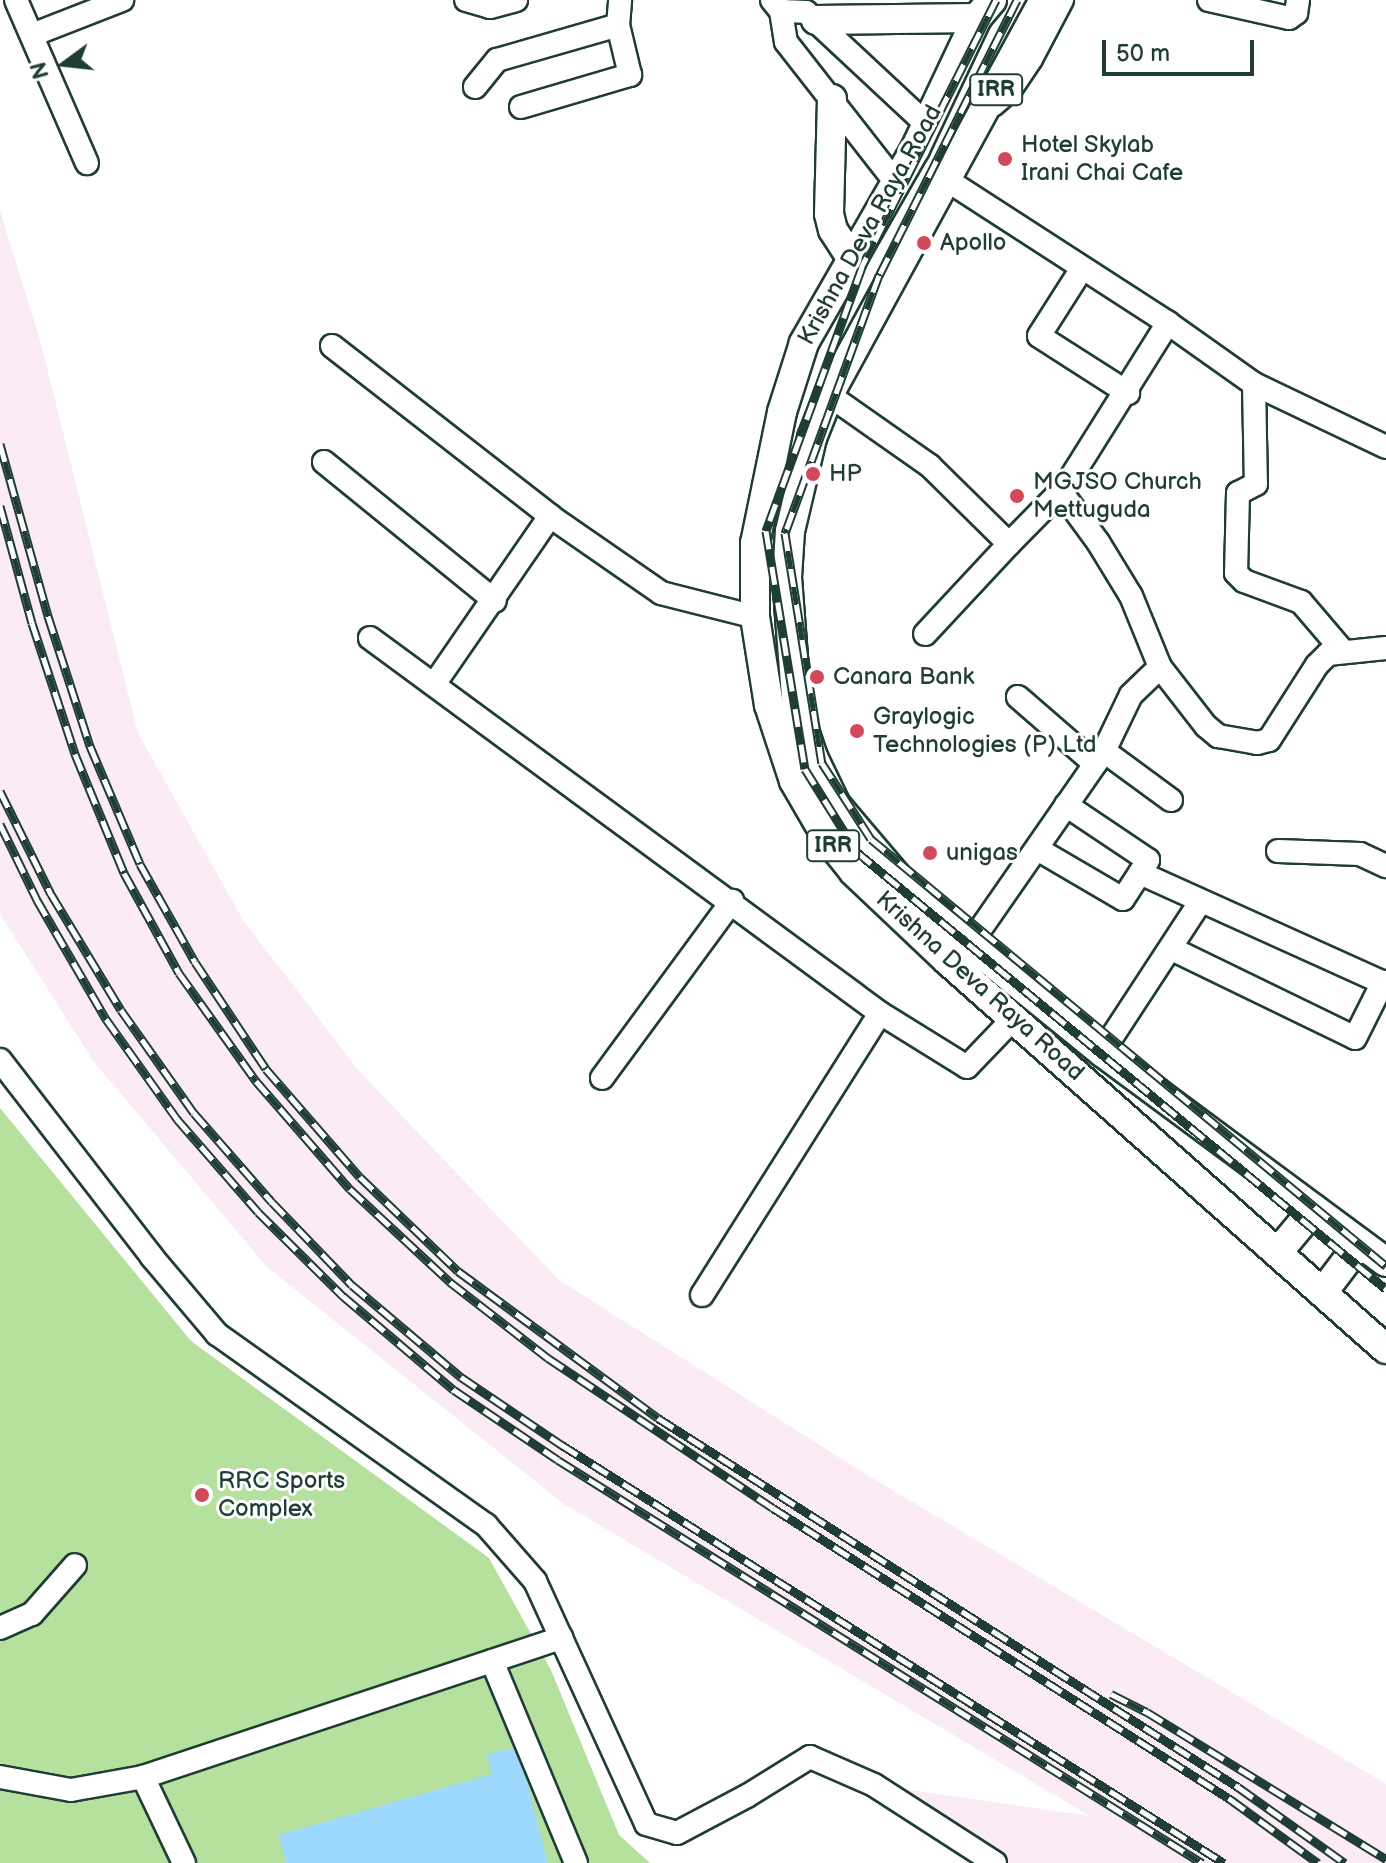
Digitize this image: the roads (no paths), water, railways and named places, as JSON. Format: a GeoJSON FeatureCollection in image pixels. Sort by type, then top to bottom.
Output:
{"type":"FeatureCollection","features":[{"type":"Feature","properties":{"kind":"main road","name":"Krishna Deva Raya Road"},"geometry":{"type":"LineString","coordinates":[[1044,0],[829,395],[800,479],[790,531],[787,587],[797,709],[813,757],[836,805],[920,904],[1102,1052],[1386,1262]]}},
{"type":"Feature","properties":{"kind":"main road","name":"Krishna Deva Raya Road"},"geometry":{"type":"LineString","coordinates":[[985,9],[896,183],[804,343],[782,412],[755,543],[755,617],[769,705],[794,781],[827,838],[891,909],[1386,1349]]}},
{"type":"Feature","properties":{"kind":"main road"},"geometry":{"type":"LineString","coordinates":[[816,20],[985,9]]}},
{"type":"Feature","properties":{"kind":"main road"},"geometry":{"type":"LineString","coordinates":[[832,99],[829,214],[833,230],[852,259]]}},
{"type":"Feature","properties":{"kind":"main road"},"geometry":{"type":"LineString","coordinates":[[1278,1252],[1314,1209]]}},
{"type":"Feature","properties":{"kind":"main road"},"geometry":{"type":"LineString","coordinates":[[1323,1292],[1360,1243]]}},
{"type":"Feature","properties":{"kind":"street"},"geometry":{"type":"LineString","coordinates":[[16,0],[87,163]]}},
{"type":"Feature","properties":{"kind":"street"},"geometry":{"type":"LineString","coordinates":[[32,35],[78,8],[122,0]]}},
{"type":"Feature","properties":{"kind":"street"},"geometry":{"type":"LineString","coordinates":[[466,0],[490,7],[516,0]]}},
{"type":"Feature","properties":{"kind":"street"},"geometry":{"type":"LineString","coordinates":[[521,107],[630,75],[618,25],[620,0]]}},
{"type":"Feature","properties":{"kind":"street"},"geometry":{"type":"LineString","coordinates":[[983,113],[1010,90],[1031,59],[1062,0]]}},
{"type":"Feature","properties":{"kind":"street"},"geometry":{"type":"LineString","coordinates":[[1209,0],[1289,18],[1296,13],[1298,0]]}},
{"type":"Feature","properties":{"kind":"street"},"geometry":{"type":"LineString","coordinates":[[896,183],[786,42],[777,6],[806,12],[927,125]]}},
{"type":"Feature","properties":{"kind":"street"},"geometry":{"type":"LineString","coordinates":[[475,87],[497,60],[618,25]]}},
{"type":"Feature","properties":{"kind":"street"},"geometry":{"type":"LineString","coordinates":[[947,180],[1081,270],[1168,323],[1254,384],[1386,447]]}},
{"type":"Feature","properties":{"kind":"street"},"geometry":{"type":"LineString","coordinates":[[1081,270],[1039,336],[1128,393]]}},
{"type":"Feature","properties":{"kind":"street"},"geometry":{"type":"LineString","coordinates":[[925,634],[1059,489],[1065,487],[1128,393],[1168,323]]}},
{"type":"Feature","properties":{"kind":"street"},"geometry":{"type":"LineString","coordinates":[[332,346],[550,516],[661,593],[755,617]]}},
{"type":"Feature","properties":{"kind":"street"},"geometry":{"type":"LineString","coordinates":[[1254,384],[1256,484],[1238,493],[1236,573],[1244,581],[1301,602],[1342,650]]}},
{"type":"Feature","properties":{"kind":"street"},"geometry":{"type":"LineString","coordinates":[[829,395],[930,466],[1009,544]]}},
{"type":"Feature","properties":{"kind":"street"},"geometry":{"type":"LineString","coordinates":[[324,462],[495,601]]}},
{"type":"Feature","properties":{"kind":"street"},"geometry":{"type":"LineString","coordinates":[[1059,489],[1098,542],[1131,596],[1160,667],[1206,726],[1218,736],[1257,743],[1269,740],[1317,665],[1328,654],[1342,650],[1386,648]]}},
{"type":"Feature","properties":{"kind":"street"},"geometry":{"type":"LineString","coordinates":[[435,683],[495,601],[550,516]]}},
{"type":"Feature","properties":{"kind":"street"},"geometry":{"type":"LineString","coordinates":[[370,638],[732,901],[880,1013],[967,1067],[1014,1018]]}},
{"type":"Feature","properties":{"kind":"street"},"geometry":{"type":"LineString","coordinates":[[970,944],[1039,850],[1100,757],[1131,695],[1160,667]]}},
{"type":"Feature","properties":{"kind":"street"},"geometry":{"type":"LineString","coordinates":[[1018,697],[1100,757],[1171,800]]}},
{"type":"Feature","properties":{"kind":"street"},"geometry":{"type":"LineString","coordinates":[[1039,850],[1123,899],[1148,860],[1066,805]]}},
{"type":"Feature","properties":{"kind":"street"},"geometry":{"type":"LineString","coordinates":[[1278,851],[1360,854],[1386,866]]}},
{"type":"Feature","properties":{"kind":"street"},"geometry":{"type":"LineString","coordinates":[[1140,873],[1385,983],[1355,1038],[1172,949]]}},
{"type":"Feature","properties":{"kind":"street"},"geometry":{"type":"LineString","coordinates":[[602,1078],[732,901]]}},
{"type":"Feature","properties":{"kind":"street"},"geometry":{"type":"LineString","coordinates":[[1102,1052],[1200,902]]}},
{"type":"Feature","properties":{"kind":"street"},"geometry":{"type":"LineString","coordinates":[[702,1295],[880,1013]]}},
{"type":"Feature","properties":{"kind":"street"},"geometry":{"type":"LineString","coordinates":[[0,1060],[152,1257],[217,1334],[486,1525],[535,1581],[646,1824],[677,1833],[747,1796],[810,1757],[874,1785],[995,1863]]}},
{"type":"Feature","properties":{"kind":"street"},"geometry":{"type":"LineString","coordinates":[[0,1628],[32,1614],[75,1565]]}},
{"type":"Feature","properties":{"kind":"street"},"geometry":{"type":"LineString","coordinates":[[0,1777],[71,1790],[143,1777],[561,1638]]}},
{"type":"Feature","properties":{"kind":"street"},"geometry":{"type":"LineString","coordinates":[[492,1661],[576,1863]]}},
{"type":"Feature","properties":{"kind":"street"},"geometry":{"type":"LineString","coordinates":[[143,1777],[184,1863]]}},
{"type":"Feature","properties":{"kind":"water"},"geometry":{"type":"Polygon","coordinates":[[[518,1747],[548,1863],[286,1863],[279,1835],[492,1774],[487,1754],[518,1747]]]}},
{"type":"Feature","properties":{"kind":"railway"},"geometry":{"type":"LineString","coordinates":[[996,0],[862,267],[766,531],[805,769],[857,852],[1386,1289]]}},
{"type":"Feature","properties":{"kind":"railway"},"geometry":{"type":"LineString","coordinates":[[1017,0],[879,275],[785,533],[822,763],[871,839],[1386,1266]]}},
{"type":"Feature","properties":{"kind":"railway"},"geometry":{"type":"LineString","coordinates":[[0,444],[48,616],[90,746],[140,864],[195,962],[266,1069],[360,1177],[458,1271],[658,1418],[1238,1787],[1345,1863]]}},
{"type":"Feature","properties":{"kind":"railway"},"geometry":{"type":"LineString","coordinates":[[0,506],[32,623],[75,754],[124,873],[179,973],[256,1081],[350,1189],[450,1282],[548,1358],[773,1508],[1230,1799],[1318,1863]]}},
{"type":"Feature","properties":{"kind":"railway"},"geometry":{"type":"LineString","coordinates":[[0,791],[51,894],[121,1010],[194,1113],[272,1202],[352,1285],[461,1377],[562,1445],[1224,1863]]}},
{"type":"Feature","properties":{"kind":"railway"},"geometry":{"type":"LineString","coordinates":[[0,824],[37,900],[106,1019],[177,1119],[258,1212],[343,1296],[454,1390],[558,1460],[1202,1863]]}},
{"type":"Feature","properties":{"kind":"railway"},"geometry":{"type":"LineString","coordinates":[[1111,1694],[1147,1712],[1386,1859]]}},
{"type":"Feature","properties":{"kind":"place","name":"Hotel Skylab Irani Chai Cafe"},"geometry":{"type":"Point","coordinates":[1005,159]}},
{"type":"Feature","properties":{"kind":"place","name":"Apollo"},"geometry":{"type":"Point","coordinates":[924,243]}},
{"type":"Feature","properties":{"kind":"place","name":"HP"},"geometry":{"type":"Point","coordinates":[813,474]}},
{"type":"Feature","properties":{"kind":"place","name":"MGJSO Church Mettuguda"},"geometry":{"type":"Point","coordinates":[1017,496]}},
{"type":"Feature","properties":{"kind":"place","name":"Canara Bank"},"geometry":{"type":"Point","coordinates":[817,677]}},
{"type":"Feature","properties":{"kind":"place","name":"Graylogic Technologies (P) Ltd"},"geometry":{"type":"Point","coordinates":[857,731]}},
{"type":"Feature","properties":{"kind":"place","name":"unigas"},"geometry":{"type":"Point","coordinates":[930,853]}},
{"type":"Feature","properties":{"kind":"place","name":"RRC Sports Complex"},"geometry":{"type":"Point","coordinates":[202,1495]}}]}
